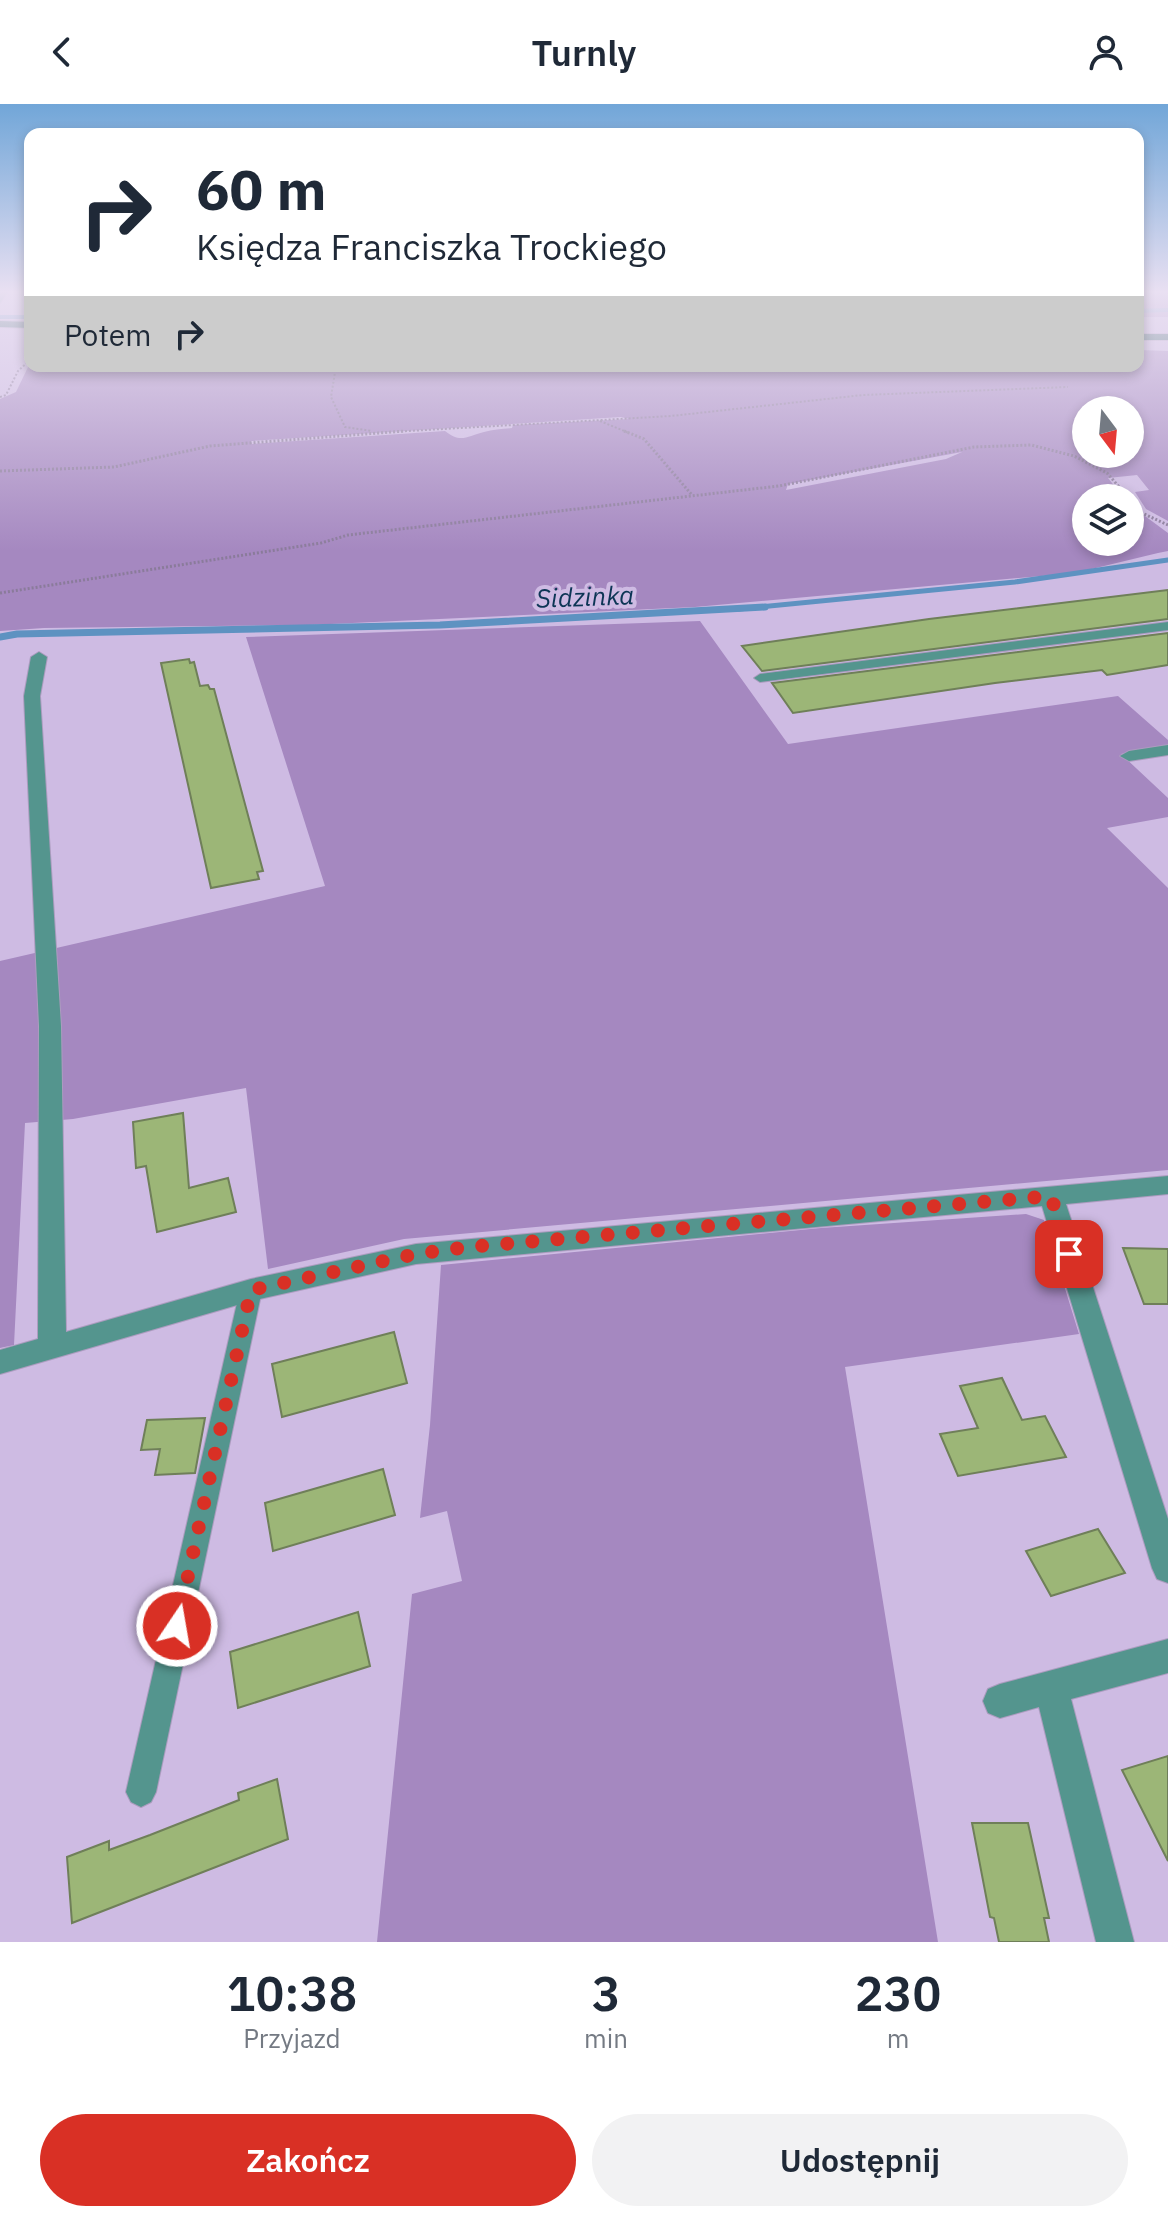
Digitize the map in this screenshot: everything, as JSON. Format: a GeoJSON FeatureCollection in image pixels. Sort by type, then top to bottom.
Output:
{"type":"FeatureCollection","features":[{"type":"Feature","properties":{"kind":"street"},"geometry":{"type":"LineString","coordinates":[[39,657],[32,696],[50,1012],[52,1348]]}},
{"type":"Feature","properties":{"kind":"street"},"geometry":{"type":"LineString","coordinates":[[1129,756],[1168,750]]}},
{"type":"Feature","properties":{"kind":"street"},"geometry":{"type":"LineString","coordinates":[[0,1362],[251,1290],[416,1254],[1168,1185]]}},
{"type":"Feature","properties":{"kind":"street"},"geometry":{"type":"LineString","coordinates":[[1051,1196],[1168,1568]]}},
{"type":"Feature","properties":{"kind":"street"},"geometry":{"type":"LineString","coordinates":[[1000,1701],[1168,1656]]}},
{"type":"Feature","properties":{"kind":"street"},"geometry":{"type":"LineString","coordinates":[[1051,1687],[1115,1942]]}},
{"type":"Feature","properties":{"kind":"lane"},"geometry":{"type":"LineString","coordinates":[[760,678],[1168,626]]}},
{"type":"Feature","properties":{"kind":"lane"},"geometry":{"type":"LineString","coordinates":[[141,1792],[251,1290]]}},
{"type":"Feature","properties":{"kind":"path"},"geometry":{"type":"LineString","coordinates":[[0,397],[9,390],[14,379]]}},
{"type":"Feature","properties":{"kind":"path"},"geometry":{"type":"LineString","coordinates":[[334,379],[331,397],[345,427],[381,432]]}},
{"type":"Feature","properties":{"kind":"path"},"geometry":{"type":"LineString","coordinates":[[0,471],[114,467],[210,446],[381,432],[781,406],[863,395],[1068,387]]}},
{"type":"Feature","properties":{"kind":"path"},"geometry":{"type":"LineString","coordinates":[[593,419],[618,426],[644,439],[692,496]]}},
{"type":"Feature","properties":{"kind":"path"},"geometry":{"type":"LineString","coordinates":[[0,593],[290,549],[348,535],[792,484],[974,447],[1031,445],[1074,456],[1107,473],[1142,513],[1168,525]]}},
{"type":"Feature","properties":{"kind":"shaded area"},"geometry":{"type":"Polygon","coordinates":[[[22,379],[1168,379],[1168,521],[1146,509],[1144,491],[1149,490],[1137,475],[1108,478],[1113,484],[1072,484],[1072,556],[1144,556],[1144,515],[1168,533],[1168,551],[1075,573],[695,607],[309,625],[0,631],[0,399],[16,392],[22,379]],[[621,417],[251,441],[252,444],[445,431],[464,438],[512,428],[513,425],[629,419],[621,417]],[[962,452],[788,484],[786,490],[946,459],[962,452]]]}},
{"type":"Feature","properties":{"kind":"shaded area"},"geometry":{"type":"Polygon","coordinates":[[[700,621],[788,744],[1118,696],[1168,740],[1168,746],[1121,754],[1168,798],[1168,817],[1107,828],[1168,888],[1168,1170],[404,1239],[268,1269],[246,1088],[73,1119],[25,1123],[14,1345],[0,1348],[0,961],[325,886],[246,637],[700,621]]]}},
{"type":"Feature","properties":{"kind":"shaded area"},"geometry":{"type":"Polygon","coordinates":[[[1026,1214],[1044,1220],[1079,1334],[845,1367],[938,1942],[377,1942],[412,1594],[462,1581],[447,1511],[420,1518],[441,1265],[821,1228],[1026,1214]]]}},
{"type":"Feature","properties":{"kind":"building"},"geometry":{"type":"Polygon","coordinates":[[[1168,590],[1168,619],[762,671],[742,646],[929,619],[1168,590]]]}},
{"type":"Feature","properties":{"kind":"building"},"geometry":{"type":"Polygon","coordinates":[[[1168,633],[1168,665],[1107,675],[1102,670],[793,713],[772,683],[1168,633]]]}},
{"type":"Feature","properties":{"kind":"building"},"geometry":{"type":"Polygon","coordinates":[[[189,659],[190,663],[194,662],[200,686],[208,685],[214,689],[263,871],[257,872],[259,879],[211,888],[161,663],[189,659]]]}},
{"type":"Feature","properties":{"kind":"building"},"geometry":{"type":"Polygon","coordinates":[[[183,1113],[189,1188],[228,1178],[236,1212],[157,1232],[146,1166],[136,1168],[133,1122],[183,1113]]]}},
{"type":"Feature","properties":{"kind":"building"},"geometry":{"type":"Polygon","coordinates":[[[1123,1248],[1168,1249],[1168,1304],[1144,1304],[1123,1248]]]}},
{"type":"Feature","properties":{"kind":"building"},"geometry":{"type":"Polygon","coordinates":[[[394,1332],[407,1383],[282,1417],[272,1364],[394,1332]]]}},
{"type":"Feature","properties":{"kind":"building"},"geometry":{"type":"Polygon","coordinates":[[[1002,1378],[1022,1420],[1045,1416],[1066,1457],[958,1476],[940,1434],[978,1428],[960,1386],[1002,1378]]]}},
{"type":"Feature","properties":{"kind":"building"},"geometry":{"type":"Polygon","coordinates":[[[205,1418],[195,1473],[155,1475],[160,1449],[141,1450],[147,1420],[205,1418]]]}},
{"type":"Feature","properties":{"kind":"building"},"geometry":{"type":"Polygon","coordinates":[[[383,1469],[395,1515],[273,1551],[265,1503],[383,1469]]]}},
{"type":"Feature","properties":{"kind":"building"},"geometry":{"type":"Polygon","coordinates":[[[1098,1529],[1125,1573],[1051,1596],[1026,1551],[1098,1529]]]}},
{"type":"Feature","properties":{"kind":"building"},"geometry":{"type":"Polygon","coordinates":[[[358,1612],[370,1666],[238,1708],[230,1652],[358,1612]]]}},
{"type":"Feature","properties":{"kind":"building"},"geometry":{"type":"Polygon","coordinates":[[[1168,1756],[1168,1861],[1122,1770],[1168,1756]]]}},
{"type":"Feature","properties":{"kind":"building"},"geometry":{"type":"Polygon","coordinates":[[[277,1779],[288,1839],[72,1923],[67,1857],[109,1841],[109,1850],[150,1835],[239,1800],[238,1793],[277,1779]]]}},
{"type":"Feature","properties":{"kind":"building"},"geometry":{"type":"Polygon","coordinates":[[[972,1823],[1028,1823],[1049,1918],[1044,1918],[1049,1942],[999,1942],[994,1918],[990,1917],[972,1823]]]}},
{"type":"Feature","properties":{"kind":"waterway","name":"Sidzinka"},"geometry":{"type":"LineString","coordinates":[[752,608],[1015,582],[1168,560]]}},
{"type":"Feature","properties":{"kind":"waterway","name":"Sidzinka"},"geometry":{"type":"LineString","coordinates":[[752,608],[765,607]]}},
{"type":"Feature","properties":{"kind":"waterway","name":"Sidzinka"},"geometry":{"type":"LineString","coordinates":[[0,637],[17,634],[440,625],[752,608]]}},
{"type":"Feature","properties":{"kind":"waterway","name":"Sidzinka"},"geometry":{"type":"LineString","coordinates":[[739,609],[752,608]]}},
{"type":"Feature","properties":{"kind":"route"},"geometry":{"type":"LineString","coordinates":[[177,1626],[251,1290],[416,1254],[469,1247],[1051,1196],[1069,1254]]}}]}
